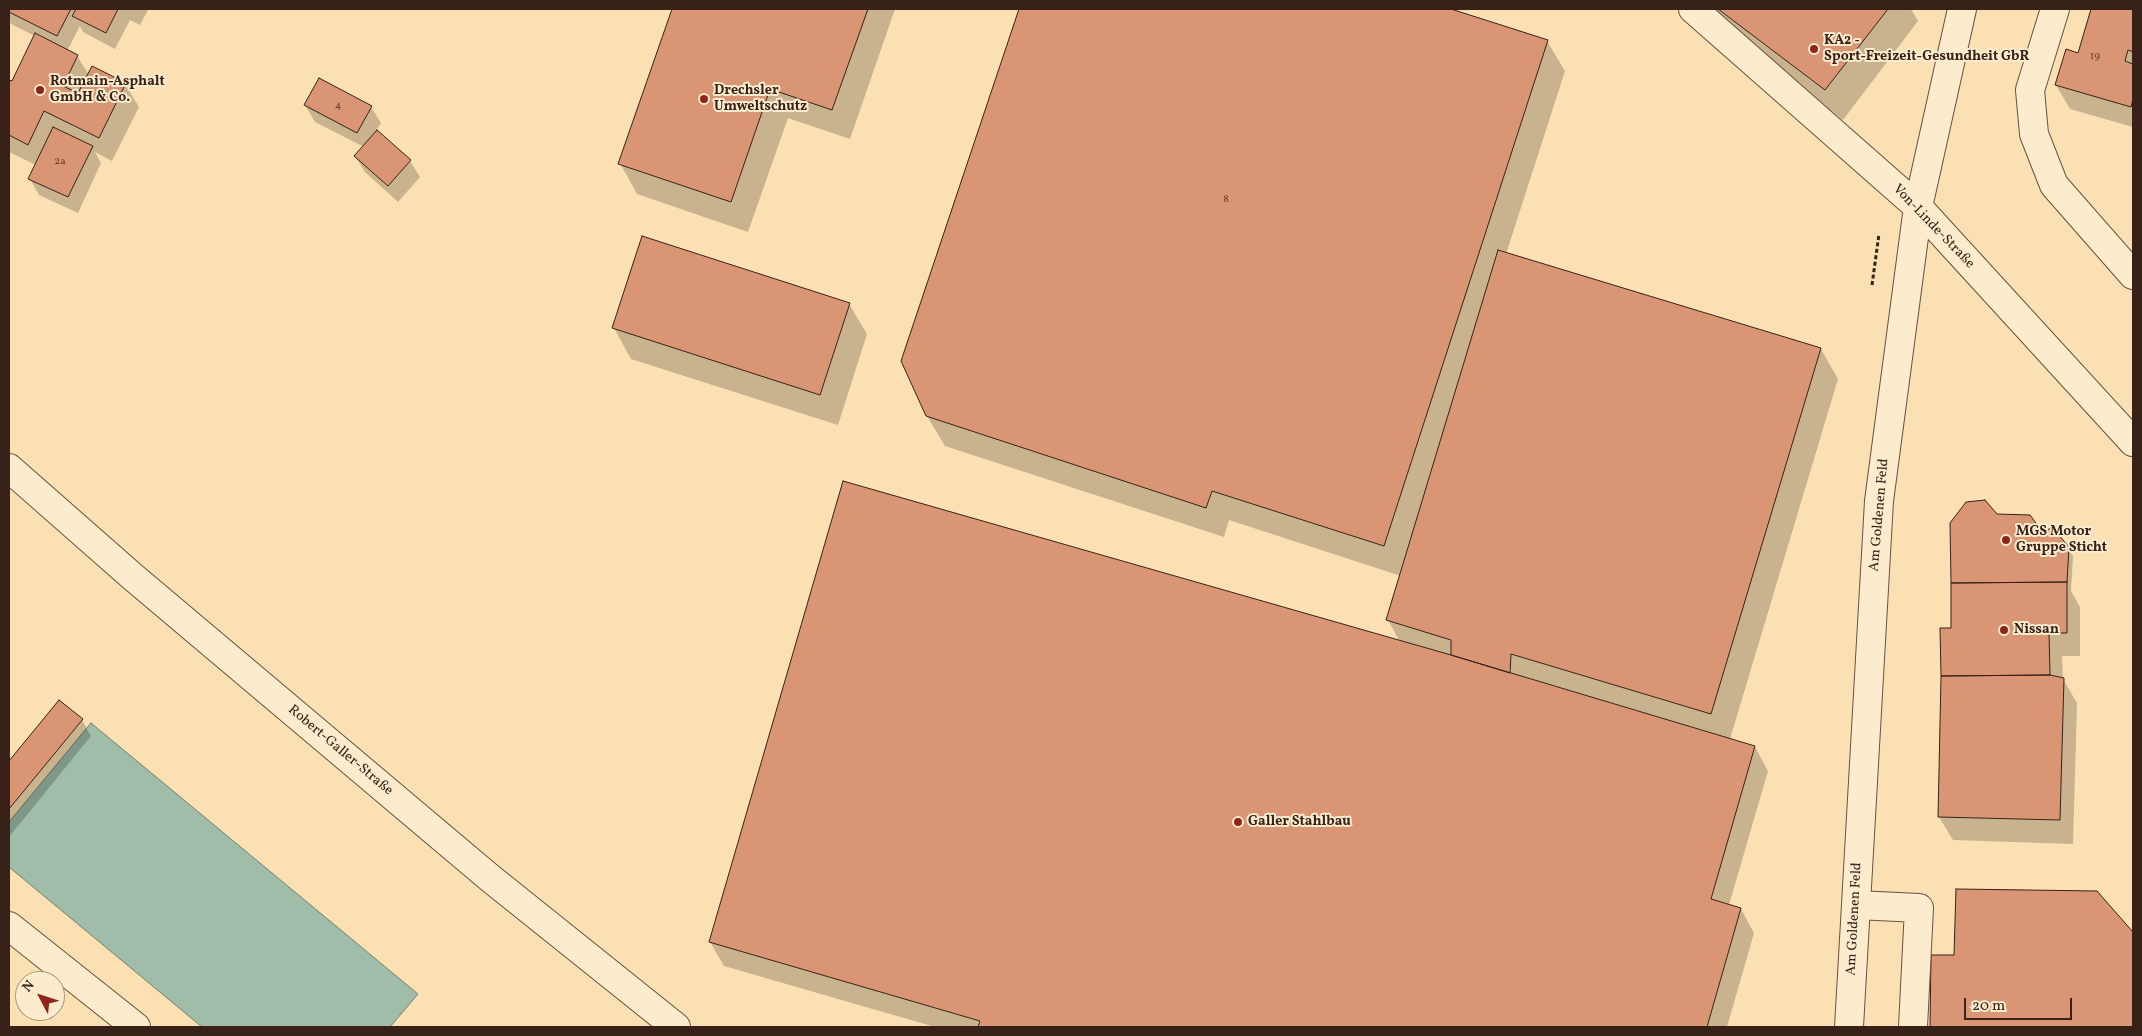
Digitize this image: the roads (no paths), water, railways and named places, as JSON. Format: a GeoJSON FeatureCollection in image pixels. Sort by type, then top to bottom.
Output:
{"type":"FeatureCollection","features":[{"type":"Feature","properties":{"kind":"street","name":"Von-Linde-Straße"},"geometry":{"type":"LineString","coordinates":[[1693,9],[1918,207],[2133,442]]}},
{"type":"Feature","properties":{"kind":"street","name":"Am Goldenen Feld"},"geometry":{"type":"LineString","coordinates":[[1849,1027],[1879,501],[1918,207],[1962,9]]}},
{"type":"Feature","properties":{"kind":"street"},"geometry":{"type":"LineString","coordinates":[[2054,9],[2030,90],[2034,134],[2054,185],[2133,275]]}},
{"type":"Feature","properties":{"kind":"street","name":"Robert-Galler-Straße"},"geometry":{"type":"LineString","coordinates":[[9,468],[133,577],[490,878],[676,1027]]}},
{"type":"Feature","properties":{"kind":"street"},"geometry":{"type":"LineString","coordinates":[[1856,905],[1918,908],[1913,1027]]}},
{"type":"Feature","properties":{"kind":"street"},"geometry":{"type":"LineString","coordinates":[[9,926],[136,1027]]}},
{"type":"Feature","properties":{"kind":"place","name":"KA2 - Sport-Freizeit-Gesundheit GbR"},"geometry":{"type":"Point","coordinates":[1814,49]}},
{"type":"Feature","properties":{"kind":"place","name":"Rotmain-Asphalt GmbH & Co."},"geometry":{"type":"Point","coordinates":[40,90]}},
{"type":"Feature","properties":{"kind":"place","name":"Drechsler Umweltschutz"},"geometry":{"type":"Point","coordinates":[704,99]}},
{"type":"Feature","properties":{"kind":"place","name":"MGS Motor Gruppe Sticht"},"geometry":{"type":"Point","coordinates":[2006,540]}},
{"type":"Feature","properties":{"kind":"place","name":"Nissan"},"geometry":{"type":"Point","coordinates":[2004,630]}},
{"type":"Feature","properties":{"kind":"place","name":"Galler Stahlbau"},"geometry":{"type":"Point","coordinates":[1238,822]}}]}
